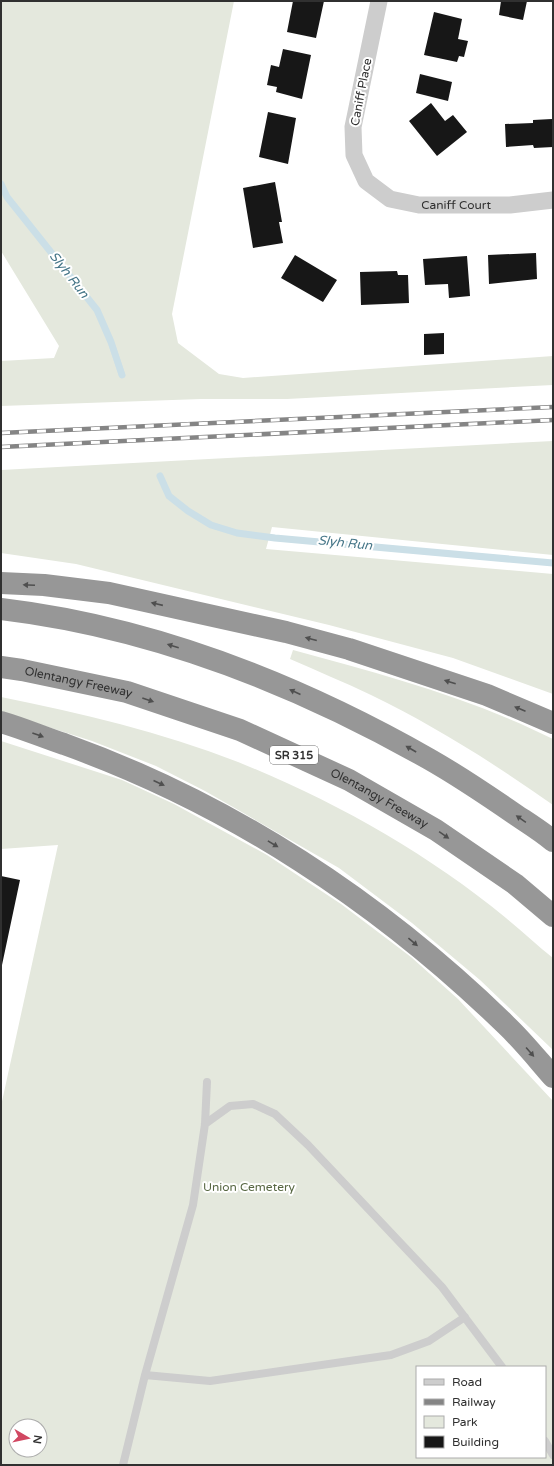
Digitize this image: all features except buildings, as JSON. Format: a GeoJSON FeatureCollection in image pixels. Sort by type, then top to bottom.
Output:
{"type":"FeatureCollection","features":[{"type":"Feature","properties":{"kind":"highway"},"geometry":{"type":"LineString","coordinates":[[1,583],[44,585],[109,593],[286,632],[349,649],[487,695],[553,723]]}},
{"type":"Feature","properties":{"kind":"highway"},"geometry":{"type":"LineString","coordinates":[[1,609],[32,613],[142,637],[261,677],[375,728],[467,781],[553,841]]}},
{"type":"Feature","properties":{"kind":"highway","name":"Olentangy Freeway"},"geometry":{"type":"LineString","coordinates":[[1,667],[127,692],[240,730],[349,780],[436,830],[515,884],[553,916]]}},
{"type":"Feature","properties":{"kind":"highway"},"geometry":{"type":"LineString","coordinates":[[1,722],[104,759],[197,800],[272,843],[334,882],[383,917],[441,965],[508,1026],[553,1077]]}},
{"type":"Feature","properties":{"kind":"street","name":"Caniff Place"},"geometry":{"type":"LineString","coordinates":[[366,181],[354,155],[353,127],[379,1]]}},
{"type":"Feature","properties":{"kind":"street","name":"Caniff Court"},"geometry":{"type":"LineString","coordinates":[[366,181],[390,199],[420,205],[510,205],[553,200]]}},
{"type":"Feature","properties":{"kind":"lane"},"geometry":{"type":"LineString","coordinates":[[123,1465],[145,1375],[193,1205],[205,1124],[207,1082]]}},
{"type":"Feature","properties":{"kind":"lane"},"geometry":{"type":"LineString","coordinates":[[205,1124],[230,1106],[253,1104],[275,1114],[308,1145],[437,1281],[501,1366]]}},
{"type":"Feature","properties":{"kind":"lane"},"geometry":{"type":"LineString","coordinates":[[145,1375],[210,1381],[391,1354],[429,1342],[464,1317]]}},
{"type":"Feature","properties":{"kind":"lane"},"geometry":{"type":"LineString","coordinates":[[546,1443],[553,1455]]}},
{"type":"Feature","properties":{"kind":"green space"},"geometry":{"type":"Polygon","coordinates":[[[1,1],[234,1],[172,314],[178,343],[219,374],[243,378],[553,356],[553,385],[287,399],[201,399],[1,406],[1,361],[54,358],[59,346],[1,251],[1,1]]]}},
{"type":"Feature","properties":{"kind":"green space"},"geometry":{"type":"Polygon","coordinates":[[[553,441],[553,555],[272,527],[266,549],[553,574],[553,694],[453,658],[329,625],[76,564],[1,553],[1,470],[553,441]]]}},
{"type":"Feature","properties":{"kind":"green space"},"geometry":{"type":"Polygon","coordinates":[[[293,650],[359,668],[458,699],[522,724],[553,739],[553,805],[487,760],[395,707],[361,690],[290,659],[293,650]]]}},
{"type":"Feature","properties":{"kind":"green space"},"geometry":{"type":"Polygon","coordinates":[[[1,697],[121,724],[209,751],[309,793],[412,850],[476,894],[553,958],[553,1050],[480,980],[412,923],[339,868],[205,791],[156,766],[92,741],[1,712],[1,697]]]}},
{"type":"Feature","properties":{"kind":"green space","name":"Union Cemetery"},"geometry":{"type":"Polygon","coordinates":[[[1,741],[122,780],[174,804],[267,855],[341,904],[411,957],[458,999],[553,1101],[553,1465],[1,1465],[1,1106],[58,845],[1,849],[1,741]]]}},
{"type":"Feature","properties":{"kind":"waterway","name":"Slyh Run"},"geometry":{"type":"LineString","coordinates":[[1,184],[7,197],[97,310],[111,342],[122,375]]}},
{"type":"Feature","properties":{"kind":"waterway","name":"Slyh Run"},"geometry":{"type":"LineString","coordinates":[[160,476],[169,496],[188,511],[211,525],[237,533],[275,538],[553,563]]}},
{"type":"Feature","properties":{"kind":"railway"},"geometry":{"type":"LineString","coordinates":[[1,433],[553,407]]}},
{"type":"Feature","properties":{"kind":"railway"},"geometry":{"type":"LineString","coordinates":[[1,447],[553,420]]}}]}
